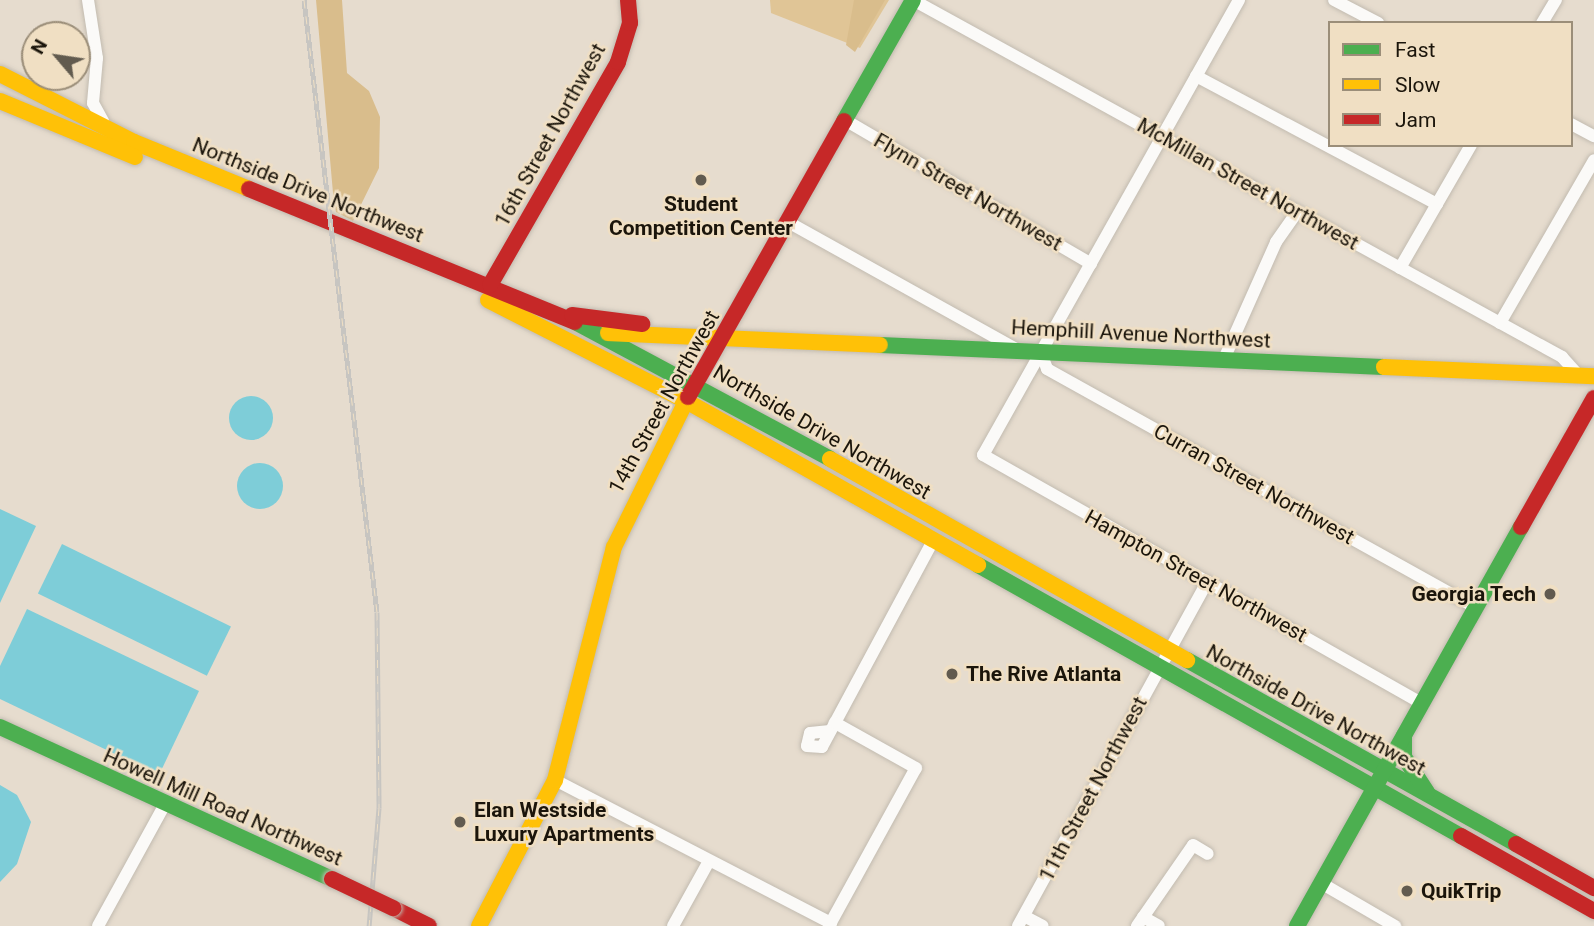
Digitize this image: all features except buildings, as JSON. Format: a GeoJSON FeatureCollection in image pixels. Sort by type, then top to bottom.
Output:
{"type":"FeatureCollection","features":[{"type":"Feature","properties":{"kind":"main road","name":"16th Street Northwest"},"geometry":{"type":"LineString","coordinates":[[490,285],[618,62],[630,23],[628,0]]}},
{"type":"Feature","properties":{"kind":"main road","name":"14th Street Northwest"},"geometry":{"type":"LineString","coordinates":[[479,926],[555,780],[577,712],[614,547],[638,487],[913,0]]}},
{"type":"Feature","properties":{"kind":"main road","name":"Northside Drive Northwest"},"geometry":{"type":"LineString","coordinates":[[0,74],[118,135],[600,332],[1028,574],[1163,659]]}},
{"type":"Feature","properties":{"kind":"main road","name":"Northside Drive Northwest"},"geometry":{"type":"LineString","coordinates":[[0,101],[405,263],[563,335],[934,539],[1163,659],[1379,780],[1594,911]]}},
{"type":"Feature","properties":{"kind":"main road","name":"Hemphill Avenue Northwest"},"geometry":{"type":"LineString","coordinates":[[559,313],[686,334]]}},
{"type":"Feature","properties":{"kind":"main road","name":"Hemphill Avenue Northwest"},"geometry":{"type":"LineString","coordinates":[[563,335],[600,332],[724,335],[1016,349],[1041,353],[1586,375]]}},
{"type":"Feature","properties":{"kind":"main road"},"geometry":{"type":"LineString","coordinates":[[1297,926],[1594,398]]}},
{"type":"Feature","properties":{"kind":"main road"},"geometry":{"type":"LineString","coordinates":[[934,539],[955,540],[1028,574]]}},
{"type":"Feature","properties":{"kind":"main road","name":"Howell Mill Road Northwest"},"geometry":{"type":"LineString","coordinates":[[0,727],[164,806],[332,879],[429,926]]}},
{"type":"Feature","properties":{"kind":"main road"},"geometry":{"type":"LineString","coordinates":[[1404,736],[1404,757],[1431,797]]}},
{"type":"Feature","properties":{"kind":"main road","name":"Northside Drive Northwest"},"geometry":{"type":"LineString","coordinates":[[1379,780],[1431,797],[1594,888]]}},
{"type":"Feature","properties":{"kind":"street"},"geometry":{"type":"LineString","coordinates":[[88,0],[98,79],[94,108],[118,135]]}},
{"type":"Feature","properties":{"kind":"street","name":"McMillan Street Northwest"},"geometry":{"type":"LineString","coordinates":[[913,0],[1562,357],[1586,375]]}},
{"type":"Feature","properties":{"kind":"street"},"geometry":{"type":"LineString","coordinates":[[1041,353],[1238,0]]}},
{"type":"Feature","properties":{"kind":"street"},"geometry":{"type":"LineString","coordinates":[[1334,0],[1374,21]]}},
{"type":"Feature","properties":{"kind":"street"},"geometry":{"type":"LineString","coordinates":[[1543,21],[1556,0]]}},
{"type":"Feature","properties":{"kind":"street"},"geometry":{"type":"LineString","coordinates":[[1196,76],[1328,146]]}},
{"type":"Feature","properties":{"kind":"street"},"geometry":{"type":"LineString","coordinates":[[69,112],[98,79]]}},
{"type":"Feature","properties":{"kind":"street","name":"Flynn Street Northwest"},"geometry":{"type":"LineString","coordinates":[[845,120],[1091,264]]}},
{"type":"Feature","properties":{"kind":"street"},"geometry":{"type":"LineString","coordinates":[[1573,125],[1594,136]]}},
{"type":"Feature","properties":{"kind":"street"},"geometry":{"type":"LineString","coordinates":[[1330,147],[1437,204]]}},
{"type":"Feature","properties":{"kind":"street"},"geometry":{"type":"LineString","coordinates":[[1400,268],[1470,147]]}},
{"type":"Feature","properties":{"kind":"street"},"geometry":{"type":"LineString","coordinates":[[1500,323],[1594,160]]}},
{"type":"Feature","properties":{"kind":"street"},"geometry":{"type":"LineString","coordinates":[[1224,359],[1276,242],[1297,212]]}},
{"type":"Feature","properties":{"kind":"street"},"geometry":{"type":"LineString","coordinates":[[788,222],[1016,349]]}},
{"type":"Feature","properties":{"kind":"street","name":"Hampton Street Northwest"},"geometry":{"type":"LineString","coordinates":[[1041,353],[983,455],[1423,704]]}},
{"type":"Feature","properties":{"kind":"street","name":"Curran Street Northwest"},"geometry":{"type":"LineString","coordinates":[[1041,353],[1047,369],[1476,608]]}},
{"type":"Feature","properties":{"kind":"street"},"geometry":{"type":"LineString","coordinates":[[555,780],[830,924],[916,768],[832,727],[934,539]]}},
{"type":"Feature","properties":{"kind":"street","name":"11th Street Northwest"},"geometry":{"type":"LineString","coordinates":[[1021,921],[1207,582]]}},
{"type":"Feature","properties":{"kind":"street"},"geometry":{"type":"LineString","coordinates":[[98,926],[164,806]]}},
{"type":"Feature","properties":{"kind":"street"},"geometry":{"type":"LineString","coordinates":[[1159,926],[1140,921],[1193,845],[1208,854]]}},
{"type":"Feature","properties":{"kind":"street"},"geometry":{"type":"LineString","coordinates":[[673,926],[709,861]]}},
{"type":"Feature","properties":{"kind":"street"},"geometry":{"type":"LineString","coordinates":[[1321,883],[1395,926]]}},
{"type":"Feature","properties":{"kind":"street"},"geometry":{"type":"LineString","coordinates":[[1021,921],[1043,926]]}},
{"type":"Feature","properties":{"kind":"shaded area"},"geometry":{"type":"Polygon","coordinates":[[[316,0],[342,0],[347,73],[369,91],[380,117],[379,168],[353,221],[336,212],[316,0]]]}},
{"type":"Feature","properties":{"kind":"shaded area"},"geometry":{"type":"Polygon","coordinates":[[[770,0],[889,0],[860,48],[771,13],[770,0]]]}},
{"type":"Feature","properties":{"kind":"shaded area"},"geometry":{"type":"Polygon","coordinates":[[[854,0],[885,0],[855,52],[846,45],[854,0]]]}},
{"type":"Feature","properties":{"kind":"water"},"geometry":{"type":"Polygon","coordinates":[[[251,396],[267,402],[273,418],[267,434],[251,440],[235,434],[229,418],[235,402],[251,396]]]}},
{"type":"Feature","properties":{"kind":"water"},"geometry":{"type":"Polygon","coordinates":[[[260,463],[277,469],[283,486],[277,503],[260,509],[243,503],[237,486],[243,469],[260,463]]]}},
{"type":"Feature","properties":{"kind":"water"},"geometry":{"type":"Polygon","coordinates":[[[0,509],[36,526],[0,603],[0,509]]]}},
{"type":"Feature","properties":{"kind":"water"},"geometry":{"type":"Polygon","coordinates":[[[62,544],[231,626],[207,676],[38,593],[62,544]]]}},
{"type":"Feature","properties":{"kind":"water"},"geometry":{"type":"Polygon","coordinates":[[[27,609],[199,691],[159,775],[0,699],[0,666],[27,609]]]}},
{"type":"Feature","properties":{"kind":"water"},"geometry":{"type":"Polygon","coordinates":[[[0,785],[17,795],[31,822],[17,864],[0,882],[0,785]]]}},
{"type":"Feature","properties":{"kind":"railway"},"geometry":{"type":"LineString","coordinates":[[304,0],[377,612],[379,808],[369,926]]}},
{"type":"Feature","properties":{"kind":"traffic: fast"},"geometry":{"type":"LineString","coordinates":[[844,121],[913,0]]}},
{"type":"Feature","properties":{"kind":"traffic: fast"},"geometry":{"type":"LineString","coordinates":[[575,322],[830,459]]}},
{"type":"Feature","properties":{"kind":"traffic: fast"},"geometry":{"type":"LineString","coordinates":[[880,345],[1384,367]]}},
{"type":"Feature","properties":{"kind":"traffic: fast"},"geometry":{"type":"LineString","coordinates":[[1297,926],[1521,527]]}},
{"type":"Feature","properties":{"kind":"traffic: fast"},"geometry":{"type":"LineString","coordinates":[[978,565],[1461,836]]}},
{"type":"Feature","properties":{"kind":"traffic: fast"},"geometry":{"type":"LineString","coordinates":[[1187,660],[1516,844]]}},
{"type":"Feature","properties":{"kind":"traffic: fast"},"geometry":{"type":"LineString","coordinates":[[0,727],[332,879]]}},
{"type":"Feature","properties":{"kind":"traffic: fast"},"geometry":{"type":"LineString","coordinates":[[1404,736],[1404,757],[1427,792]]}},
{"type":"Feature","properties":{"kind":"traffic: slow"},"geometry":{"type":"LineString","coordinates":[[0,74],[134,142],[249,189]]}},
{"type":"Feature","properties":{"kind":"traffic: slow"},"geometry":{"type":"LineString","coordinates":[[0,101],[135,157]]}},
{"type":"Feature","properties":{"kind":"traffic: slow"},"geometry":{"type":"LineString","coordinates":[[488,300],[686,401],[978,565]]}},
{"type":"Feature","properties":{"kind":"traffic: slow"},"geometry":{"type":"LineString","coordinates":[[608,333],[880,345]]}},
{"type":"Feature","properties":{"kind":"traffic: slow"},"geometry":{"type":"LineString","coordinates":[[1384,367],[1594,376]]}},
{"type":"Feature","properties":{"kind":"traffic: slow"},"geometry":{"type":"LineString","coordinates":[[479,926],[555,780],[614,547],[686,401]]}},
{"type":"Feature","properties":{"kind":"traffic: slow"},"geometry":{"type":"LineString","coordinates":[[830,459],[1187,660]]}},
{"type":"Feature","properties":{"kind":"traffic: jam"},"geometry":{"type":"LineString","coordinates":[[490,285],[618,62],[630,23],[628,0]]}},
{"type":"Feature","properties":{"kind":"traffic: jam"},"geometry":{"type":"LineString","coordinates":[[688,397],[844,121]]}},
{"type":"Feature","properties":{"kind":"traffic: jam"},"geometry":{"type":"LineString","coordinates":[[249,189],[575,322]]}},
{"type":"Feature","properties":{"kind":"traffic: jam"},"geometry":{"type":"LineString","coordinates":[[572,315],[642,324]]}},
{"type":"Feature","properties":{"kind":"traffic: jam"},"geometry":{"type":"LineString","coordinates":[[1521,527],[1594,398]]}},
{"type":"Feature","properties":{"kind":"traffic: jam"},"geometry":{"type":"LineString","coordinates":[[1461,836],[1594,911]]}},
{"type":"Feature","properties":{"kind":"traffic: jam"},"geometry":{"type":"LineString","coordinates":[[1516,844],[1594,888]]}},
{"type":"Feature","properties":{"kind":"traffic: jam"},"geometry":{"type":"LineString","coordinates":[[332,879],[393,908]]}},
{"type":"Feature","properties":{"kind":"traffic: jam"},"geometry":{"type":"LineString","coordinates":[[393,908],[429,926]]}},
{"type":"Feature","properties":{"kind":"place","name":"Student Competition Center"},"geometry":{"type":"Point","coordinates":[701,180]}},
{"type":"Feature","properties":{"kind":"place","name":"Georgia Tech"},"geometry":{"type":"Point","coordinates":[1550,594]}},
{"type":"Feature","properties":{"kind":"place","name":"The Rive Atlanta"},"geometry":{"type":"Point","coordinates":[952,674]}},
{"type":"Feature","properties":{"kind":"place","name":"Elan Westside Luxury Apartments"},"geometry":{"type":"Point","coordinates":[460,822]}},
{"type":"Feature","properties":{"kind":"place","name":"QuikTrip"},"geometry":{"type":"Point","coordinates":[1407,891]}}]}
